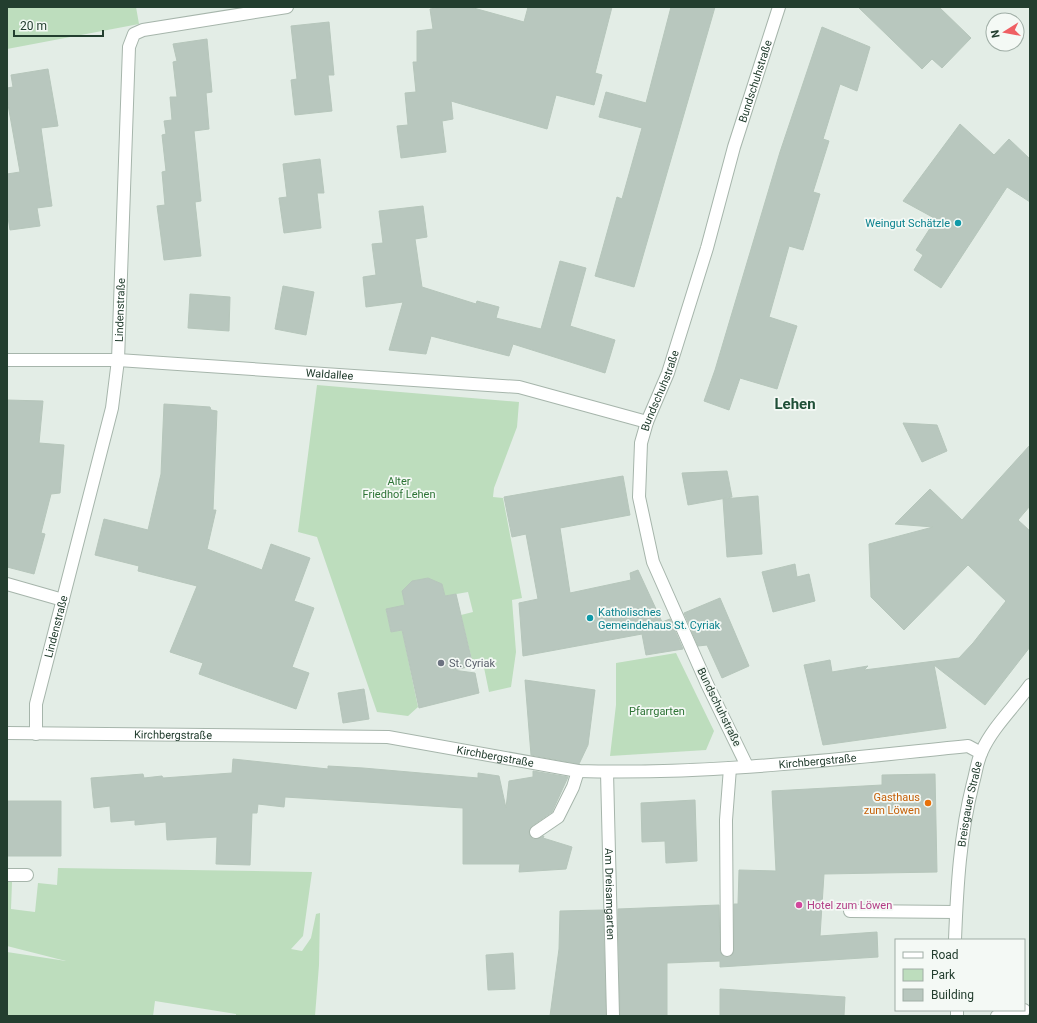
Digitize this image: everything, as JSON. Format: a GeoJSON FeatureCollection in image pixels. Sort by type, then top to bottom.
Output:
{"type":"FeatureCollection","features":[{"type":"Feature","properties":{"kind":"street","name":"Lindenstraße"},"geometry":{"type":"LineString","coordinates":[[36,734],[36,704],[112,408],[118,360],[129,47],[134,34],[150,29],[288,7]]}},
{"type":"Feature","properties":{"kind":"street","name":"Bundschuhstraße"},"geometry":{"type":"LineString","coordinates":[[747,766],[707,684],[653,562],[639,497],[642,443],[647,422],[668,373],[707,248],[734,147],[779,7]]}},
{"type":"Feature","properties":{"kind":"street","name":"Waldallee"},"geometry":{"type":"LineString","coordinates":[[7,360],[118,360],[519,386],[647,422]]}},
{"type":"Feature","properties":{"kind":"street"},"geometry":{"type":"LineString","coordinates":[[7,584],[63,600]]}},
{"type":"Feature","properties":{"kind":"street","name":"Breisgauer Straße"},"geometry":{"type":"LineString","coordinates":[[955,939],[956,912],[965,818],[981,753],[987,740],[1017,704],[1030,685]]}},
{"type":"Feature","properties":{"kind":"street","name":"Kirchbergstraße"},"geometry":{"type":"LineString","coordinates":[[7,734],[388,737],[578,771],[607,772],[730,768],[968,746],[981,753]]}},
{"type":"Feature","properties":{"kind":"street"},"geometry":{"type":"LineString","coordinates":[[727,950],[726,820],[730,768]]}},
{"type":"Feature","properties":{"kind":"street"},"geometry":{"type":"LineString","coordinates":[[536,832],[558,817],[573,787],[578,771]]}},
{"type":"Feature","properties":{"kind":"street","name":"Am Dreisamgarten"},"geometry":{"type":"LineString","coordinates":[[607,772],[613,1016]]}},
{"type":"Feature","properties":{"kind":"street"},"geometry":{"type":"LineString","coordinates":[[7,874],[27,875]]}},
{"type":"Feature","properties":{"kind":"street"},"geometry":{"type":"LineString","coordinates":[[850,911],[956,912]]}},
{"type":"Feature","properties":{"kind":"street"},"geometry":{"type":"LineString","coordinates":[[996,1016],[1019,1011]]}},
{"type":"Feature","properties":{"kind":"green space"},"geometry":{"type":"Polygon","coordinates":[[[7,7],[136,7],[139,24],[7,49],[7,7]]]}},
{"type":"Feature","properties":{"kind":"green space","name":"Alter Friedhof Lehen"},"geometry":{"type":"Polygon","coordinates":[[[317,385],[519,402],[517,427],[494,488],[493,497],[503,498],[522,598],[512,600],[516,652],[511,687],[489,692],[482,658],[472,660],[461,615],[473,612],[468,592],[445,596],[442,584],[427,578],[405,605],[386,610],[391,632],[402,630],[418,707],[408,716],[377,712],[317,537],[298,532],[317,385]]]}},
{"type":"Feature","properties":{"kind":"green space","name":"Pfarrgarten"},"geometry":{"type":"Polygon","coordinates":[[[676,653],[714,731],[706,750],[610,756],[616,705],[616,663],[676,653]]]}},
{"type":"Feature","properties":{"kind":"green space"},"geometry":{"type":"Polygon","coordinates":[[[58,868],[312,872],[303,936],[291,949],[302,951],[311,938],[316,914],[320,913],[319,965],[315,1016],[236,1016],[236,1014],[155,1001],[153,1016],[7,1016],[7,952],[66,961],[7,946],[7,882],[12,882],[11,909],[35,912],[38,883],[57,885],[58,868]]]}},
{"type":"Feature","properties":{"kind":"building"},"geometry":{"type":"Polygon","coordinates":[[[442,7],[470,7],[524,22],[528,7],[612,7],[595,73],[602,75],[594,105],[556,95],[547,129],[451,101],[453,119],[442,121],[446,152],[401,158],[397,126],[408,125],[405,93],[416,92],[413,62],[417,62],[417,31],[433,29],[430,9],[442,7]]]}},
{"type":"Feature","properties":{"kind":"building"},"geometry":{"type":"Polygon","coordinates":[[[671,7],[715,7],[634,287],[595,276],[617,197],[622,199],[642,128],[599,117],[606,92],[646,103],[671,7]]]}},
{"type":"Feature","properties":{"kind":"building"},"geometry":{"type":"Polygon","coordinates":[[[858,7],[939,7],[971,38],[942,68],[932,59],[922,69],[858,7]]]}},
{"type":"Feature","properties":{"kind":"building"},"geometry":{"type":"Polygon","coordinates":[[[329,22],[334,75],[328,75],[332,111],[295,115],[291,80],[297,79],[291,26],[329,22]]]}},
{"type":"Feature","properties":{"kind":"building"},"geometry":{"type":"Polygon","coordinates":[[[822,27],[870,47],[857,91],[840,84],[823,139],[829,141],[813,192],[820,194],[803,250],[789,246],[769,317],[797,326],[777,389],[740,378],[729,410],[704,401],[715,370],[780,152],[822,27]]]}},
{"type":"Feature","properties":{"kind":"building"},"geometry":{"type":"Polygon","coordinates":[[[207,39],[212,92],[206,93],[209,129],[194,131],[201,201],[195,202],[201,256],[164,260],[157,206],[165,205],[162,172],[166,171],[162,135],[166,134],[164,121],[172,120],[170,97],[177,97],[173,62],[177,61],[173,44],[207,39]]]}},
{"type":"Feature","properties":{"kind":"building"},"geometry":{"type":"Polygon","coordinates":[[[48,69],[58,126],[41,128],[52,206],[37,208],[40,226],[10,230],[7,211],[7,174],[20,172],[7,99],[7,88],[13,87],[11,75],[48,69]]]}},
{"type":"Feature","properties":{"kind":"building"},"geometry":{"type":"Polygon","coordinates":[[[960,124],[994,155],[1009,139],[1030,159],[1030,202],[1007,187],[941,288],[914,270],[923,255],[916,250],[936,219],[903,201],[960,124]]]}},
{"type":"Feature","properties":{"kind":"building"},"geometry":{"type":"Polygon","coordinates":[[[320,159],[324,193],[317,193],[321,228],[284,233],[279,198],[287,197],[283,164],[320,159]]]}},
{"type":"Feature","properties":{"kind":"building"},"geometry":{"type":"Polygon","coordinates":[[[423,206],[427,237],[415,239],[422,287],[476,304],[477,301],[499,307],[496,318],[541,329],[560,261],[586,268],[570,326],[615,340],[605,373],[513,344],[509,356],[431,336],[426,354],[389,350],[403,302],[366,307],[363,277],[376,275],[372,244],[383,243],[379,211],[423,206]]]}},
{"type":"Feature","properties":{"kind":"building"},"geometry":{"type":"Polygon","coordinates":[[[283,286],[314,292],[306,335],[275,329],[283,286]]]}},
{"type":"Feature","properties":{"kind":"building"},"geometry":{"type":"Polygon","coordinates":[[[190,294],[230,297],[229,331],[188,328],[190,294]]]}},
{"type":"Feature","properties":{"kind":"building"},"geometry":{"type":"Polygon","coordinates":[[[7,400],[43,401],[39,443],[64,445],[60,493],[51,494],[41,533],[45,534],[34,574],[7,567],[7,400]]]}},
{"type":"Feature","properties":{"kind":"building"},"geometry":{"type":"Polygon","coordinates":[[[164,404],[210,407],[211,410],[217,411],[213,510],[216,510],[207,549],[262,570],[271,544],[310,558],[294,601],[314,608],[292,667],[309,673],[296,709],[199,674],[203,663],[170,652],[197,586],[138,571],[139,566],[95,555],[104,519],[148,530],[161,474],[164,404]]]}},
{"type":"Feature","properties":{"kind":"building"},"geometry":{"type":"Polygon","coordinates":[[[903,423],[937,425],[947,451],[922,462],[903,423]]]}},
{"type":"Feature","properties":{"kind":"building"},"geometry":{"type":"Polygon","coordinates":[[[1030,445],[1030,506],[1018,520],[1030,531],[1030,647],[985,705],[934,665],[946,728],[823,745],[804,665],[830,660],[832,672],[868,666],[864,670],[959,658],[973,643],[1006,601],[968,565],[904,630],[871,597],[869,544],[933,527],[895,524],[930,489],[962,520],[1030,445]]]}},
{"type":"Feature","properties":{"kind":"building"},"geometry":{"type":"Polygon","coordinates":[[[727,471],[732,497],[688,505],[682,473],[727,471]]]}},
{"type":"Feature","properties":{"kind":"building"},"geometry":{"type":"Polygon","coordinates":[[[623,476],[630,515],[560,528],[570,593],[631,580],[630,573],[638,570],[662,622],[670,619],[683,649],[646,655],[642,634],[523,656],[519,603],[538,599],[526,534],[512,537],[504,497],[623,476]]]}},
{"type":"Feature","properties":{"kind":"building"},"geometry":{"type":"Polygon","coordinates":[[[758,496],[762,554],[727,557],[723,499],[758,496]]]}},
{"type":"Feature","properties":{"kind":"building"},"geometry":{"type":"Polygon","coordinates":[[[795,564],[797,577],[809,574],[815,601],[773,612],[762,572],[795,564]]]}},
{"type":"Feature","properties":{"kind":"building","name":"St. Cyriak"},"geometry":{"type":"Polygon","coordinates":[[[428,578],[442,584],[445,596],[456,594],[473,666],[453,670],[475,673],[479,693],[419,708],[402,630],[391,632],[386,609],[405,605],[402,591],[412,581],[428,578]]]}},
{"type":"Feature","properties":{"kind":"building"},"geometry":{"type":"Polygon","coordinates":[[[720,598],[749,666],[722,678],[707,645],[698,646],[684,613],[720,598]]]}},
{"type":"Feature","properties":{"kind":"building"},"geometry":{"type":"Polygon","coordinates":[[[525,680],[595,690],[588,745],[579,764],[531,755],[525,680]]]}},
{"type":"Feature","properties":{"kind":"building"},"geometry":{"type":"Polygon","coordinates":[[[364,689],[369,719],[343,723],[338,693],[364,689]]]}},
{"type":"Feature","properties":{"kind":"building"},"geometry":{"type":"Polygon","coordinates":[[[233,759],[328,769],[328,766],[478,778],[478,773],[499,776],[506,808],[509,781],[533,777],[533,771],[568,777],[552,812],[532,826],[529,832],[533,839],[544,836],[543,838],[572,847],[566,869],[519,872],[520,864],[463,864],[463,808],[285,797],[284,807],[258,804],[257,813],[252,813],[250,865],[216,864],[217,837],[167,840],[166,822],[135,825],[135,820],[111,822],[110,806],[94,808],[91,778],[143,774],[144,778],[162,776],[163,778],[232,773],[233,759]]]}},
{"type":"Feature","properties":{"kind":"building"},"geometry":{"type":"Polygon","coordinates":[[[935,774],[937,872],[824,874],[820,936],[877,932],[878,957],[720,967],[720,961],[667,963],[667,1016],[620,1016],[618,909],[719,905],[720,950],[724,957],[730,957],[734,950],[734,904],[738,904],[739,870],[776,871],[772,791],[882,785],[882,775],[935,774]]]}},
{"type":"Feature","properties":{"kind":"building"},"geometry":{"type":"Polygon","coordinates":[[[695,800],[697,861],[666,863],[665,841],[642,842],[641,803],[695,800]]]}},
{"type":"Feature","properties":{"kind":"building"},"geometry":{"type":"Polygon","coordinates":[[[7,801],[61,801],[61,856],[7,856],[7,801]]]}},
{"type":"Feature","properties":{"kind":"building"},"geometry":{"type":"Polygon","coordinates":[[[603,910],[606,1016],[550,1016],[559,949],[560,911],[603,910]]]}},
{"type":"Feature","properties":{"kind":"building"},"geometry":{"type":"Polygon","coordinates":[[[513,953],[515,989],[488,990],[486,955],[513,953]]]}},
{"type":"Feature","properties":{"kind":"building"},"geometry":{"type":"Polygon","coordinates":[[[720,989],[845,997],[844,1016],[720,1016],[720,989]]]}},
{"type":"Feature","properties":{"kind":"place","name":"Weingut Schätzle"},"geometry":{"type":"Point","coordinates":[958,223]}},
{"type":"Feature","properties":{"kind":"place","name":"Katholisches Gemeindehaus St. Cyriak"},"geometry":{"type":"Point","coordinates":[590,618]}},
{"type":"Feature","properties":{"kind":"place","name":"St. Cyriak"},"geometry":{"type":"Point","coordinates":[441,663]}},
{"type":"Feature","properties":{"kind":"place","name":"Gasthaus zum Löwen"},"geometry":{"type":"Point","coordinates":[928,803]}},
{"type":"Feature","properties":{"kind":"place","name":"Hotel zum Löwen"},"geometry":{"type":"Point","coordinates":[799,905]}},
{"type":"Feature","properties":{"kind":"district","name":"Lehen"},"geometry":{"type":"Point","coordinates":[795,404]}}]}
